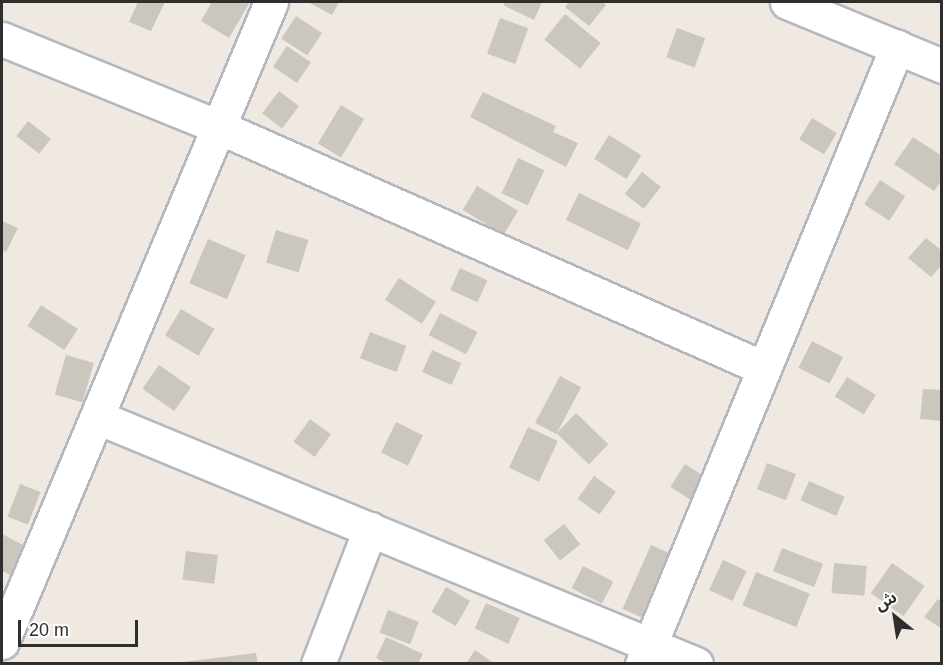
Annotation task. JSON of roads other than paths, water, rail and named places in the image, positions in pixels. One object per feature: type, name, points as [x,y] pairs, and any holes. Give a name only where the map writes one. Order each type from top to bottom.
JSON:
[{"type":"street","points":[[2,642],[271,2]]},
{"type":"street","points":[[787,2],[942,66]]},
{"type":"street","points":[[2,39],[219,127],[763,368]]},
{"type":"street","points":[[646,654],[897,47]]},
{"type":"street","points":[[98,417],[370,529],[646,654],[696,663]]},
{"type":"street","points":[[318,663],[370,529]]}]
